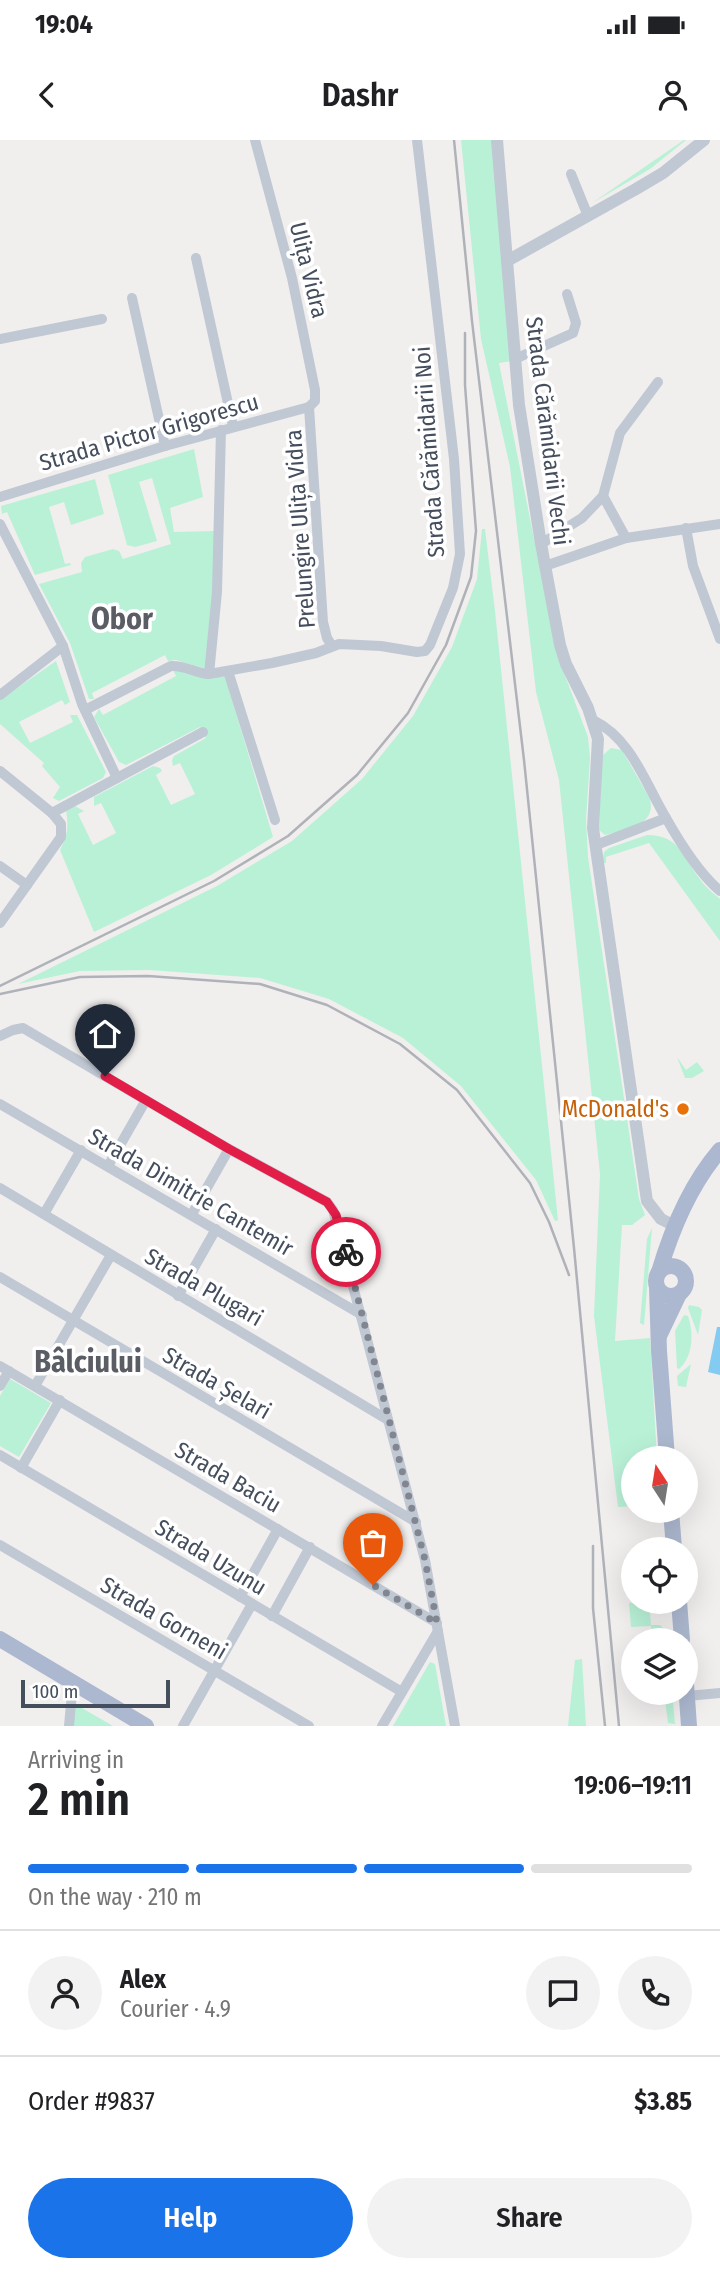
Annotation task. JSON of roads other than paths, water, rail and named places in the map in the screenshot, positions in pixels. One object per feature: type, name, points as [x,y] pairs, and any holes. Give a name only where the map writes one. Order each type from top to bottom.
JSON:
[{"type":"main road","points":[[666,1446],[658,1339],[658,1280],[675,1226],[687,1200],[703,1171],[720,1150]]},
{"type":"main road","points":[[658,1339],[685,1286],[675,1226]]},
{"type":"main road","points":[[658,1280],[671,1266],[682,1272]]},
{"type":"main road","points":[[658,1280],[666,1296],[679,1294]]},
{"type":"main road","points":[[0,1639],[146,1726]]},
{"type":"main road","points":[[688,1705],[689,1726]]},
{"type":"street","name":"Ulița Vidra","points":[[255,140],[300,311],[316,390],[315,401],[309,407]]},
{"type":"street","name":"Strada Cărămidarii Noi","points":[[85,710],[171,666],[179,665],[209,674],[305,655],[332,646],[360,645],[425,651],[439,627],[460,554],[454,459],[417,140]]},
{"type":"street","name":"Strada Cărămidarii Vechi","points":[[497,140],[519,405],[541,544],[563,655],[593,720],[598,739],[593,814],[596,845],[647,1201],[661,1219],[675,1226]]},
{"type":"street","points":[[508,261],[663,173],[704,140]]},
{"type":"street","points":[[571,174],[588,216]]},
{"type":"street","points":[[196,258],[233,426]]},
{"type":"street","points":[[515,359],[573,333],[576,323],[567,294]]},
{"type":"street","points":[[132,298],[165,446]]},
{"type":"street","points":[[0,339],[102,319]]},
{"type":"street","points":[[541,544],[582,518],[603,496],[621,433],[658,382]]},
{"type":"street","name":"Strada Pictor Grigorescu","points":[[0,497],[222,429],[309,407]]},
{"type":"street","name":"Prelungire Ulița Vidra","points":[[309,407],[323,622],[332,646]]},
{"type":"street","points":[[209,674],[216,592],[222,429]]},
{"type":"street","points":[[603,496],[626,538]]},
{"type":"street","points":[[0,524],[63,646],[85,710],[117,778]]},
{"type":"street","points":[[545,566],[626,538],[720,524]]},
{"type":"street","points":[[686,528],[695,571],[720,639]]},
{"type":"street","points":[[0,695],[63,646]]},
{"type":"street","points":[[228,671],[275,820]]},
{"type":"street","name":"Strada Cărămidarii Vechi","points":[[593,720],[609,729],[626,748],[666,818],[708,879],[720,891]]},
{"type":"street","points":[[52,813],[203,732]]},
{"type":"street","points":[[0,771],[52,813],[61,824],[61,837],[0,923]]},
{"type":"street","points":[[596,845],[666,818]]},
{"type":"street","points":[[0,866],[27,885]]},
{"type":"street","points":[[0,1036],[23,1028],[331,1206],[336,1215],[416,1522],[455,1726]]},
{"type":"street","points":[[108,1166],[146,1100]]},
{"type":"street","name":"Strada Dimitrie Cantemir","points":[[0,1104],[362,1315]]},
{"type":"street","points":[[192,1214],[229,1149]]},
{"type":"street","points":[[44,1214],[81,1150]]},
{"type":"street","name":"Strada Plugari","points":[[0,1188],[388,1420]]},
{"type":"street","points":[[178,1296],[216,1229]]},
{"type":"street","points":[[35,1386],[111,1255]]},
{"type":"street","name":"Strada Șelari","points":[[0,1277],[416,1522]]},
{"type":"street","points":[[0,1386],[4,1368]]},
{"type":"street","name":"Strada Baciu","points":[[4,1368],[310,1547],[438,1627]]},
{"type":"street","points":[[21,1468],[60,1400]]},
{"type":"street","name":"Strada Uzunu","points":[[0,1455],[402,1692]]},
{"type":"street","points":[[240,1597],[278,1529]]},
{"type":"street","name":"Strada Gorneni","points":[[0,1545],[309,1726]]},
{"type":"street","points":[[272,1616],[310,1547]]},
{"type":"street","points":[[183,1726],[252,1604]]},
{"type":"street","points":[[382,1726],[438,1627]]},
{"type":"street","points":[[69,1726],[73,1682]]},
{"type":"street","points":[[698,1691],[720,1693]]},
{"type":"water","points":[[717,1327],[720,1327],[720,1375],[708,1372]]},
{"type":"railway","points":[[454,140],[472,321],[524,760],[619,1726]]},
{"type":"railway","points":[[0,986],[214,881],[288,836],[357,775],[408,713],[446,645],[471,577],[476,531],[465,385],[465,333]]},
{"type":"railway","points":[[0,994],[80,977],[148,976],[260,984],[327,1005],[400,1044],[457,1090],[530,1183],[549,1222],[569,1275]]},
{"type":"railway","points":[[593,1546],[593,1608],[605,1726]]},
{"type":"place","name":"McDonald's","points":[[683,1109]]},
{"type":"district","name":"Obor","points":[[122,619]]},
{"type":"district","name":"Bâlciului","points":[[88,1362]]}]
